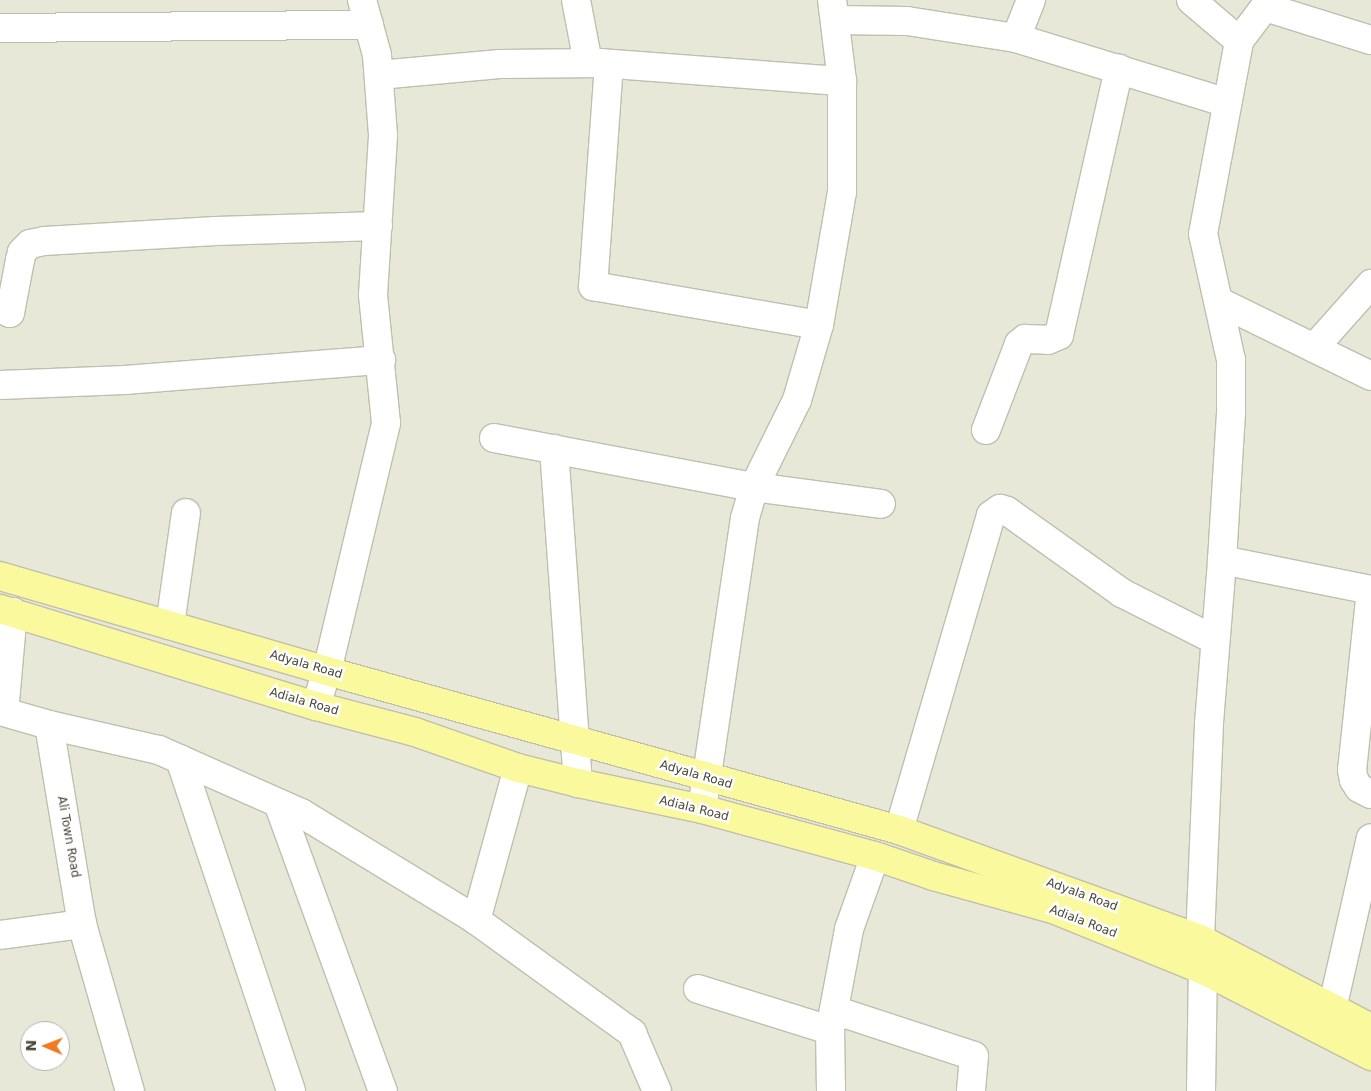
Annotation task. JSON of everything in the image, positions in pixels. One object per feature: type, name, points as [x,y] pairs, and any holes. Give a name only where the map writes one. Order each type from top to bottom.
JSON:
[{"type":"main road","name":"Adyala Road","points":[[0,576],[327,671],[706,778],[899,830],[1063,888],[1200,940],[1371,1028]]},
{"type":"main road","name":"Adiala Road","points":[[7,610],[316,706],[415,732],[518,768],[578,783],[702,808],[874,856],[932,876],[1053,909],[1203,970],[1371,1056]]},
{"type":"street","points":[[576,0],[598,64],[593,286],[819,325]]},
{"type":"street","points":[[1016,38],[1031,0]]},
{"type":"street","points":[[1191,0],[1239,42]]},
{"type":"street","points":[[1201,1091],[1203,970],[1200,940],[1209,723],[1222,560],[1231,411],[1231,360],[1204,234],[1239,42],[1267,3],[1371,40]]},
{"type":"street","points":[[702,808],[743,527],[754,487],[797,400],[819,325],[842,192],[842,81],[834,10],[1016,38],[1227,103]]},
{"type":"street","points":[[0,28],[366,13],[377,55],[383,135],[373,295],[386,422],[327,671],[316,706]]},
{"type":"street","points":[[379,75],[500,64],[598,64],[842,81]]},
{"type":"street","points":[[986,430],[1019,344],[1025,339],[1048,340],[1059,335],[1119,69]]},
{"type":"street","points":[[0,308],[10,313],[22,252],[30,244],[44,241],[216,231],[378,226]]},
{"type":"street","points":[[1314,348],[1371,284]]},
{"type":"street","points":[[1220,302],[1371,376]]},
{"type":"street","points":[[0,385],[125,380],[381,360]]},
{"type":"street","points":[[494,438],[754,487],[881,504]]},
{"type":"street","points":[[554,449],[578,783]]},
{"type":"street","points":[[899,830],[991,515],[1000,509],[1122,593],[1215,640]]},
{"type":"street","points":[[170,626],[186,513]]},
{"type":"street","points":[[1222,560],[1371,590],[1352,770],[1354,780],[1359,788],[1371,794]]},
{"type":"street","points":[[7,610],[2,711],[49,725],[159,750],[301,813],[476,920],[632,1033],[657,1091]]},
{"type":"street","name":"Ali Town Road","points":[[49,725],[82,924],[130,1091]]},
{"type":"street","points":[[180,759],[291,1091]]},
{"type":"street","points":[[476,920],[518,768]]},
{"type":"street","points":[[278,803],[383,1091]]},
{"type":"street","points":[[1332,1009],[1371,838]]},
{"type":"street","points":[[831,1091],[832,1020],[849,929],[874,856]]},
{"type":"street","points":[[0,935],[82,924]]},
{"type":"street","points":[[698,989],[974,1056],[971,1091]]},
{"type":"shaded area","points":[[0,0],[1371,0],[1371,1091],[0,1091]]}]
